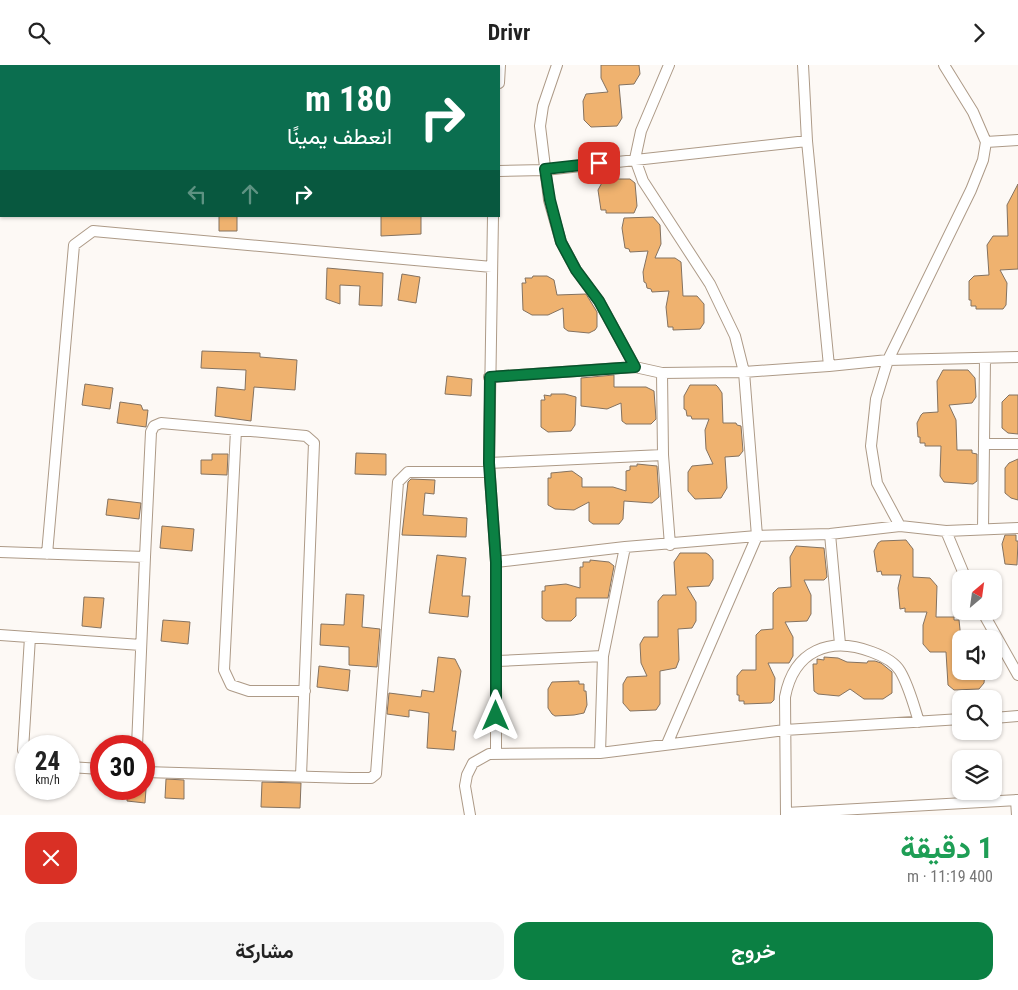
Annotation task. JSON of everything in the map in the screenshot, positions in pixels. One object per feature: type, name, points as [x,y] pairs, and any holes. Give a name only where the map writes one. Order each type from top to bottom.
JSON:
[{"type":"street","points":[[557,65],[543,106],[540,126],[550,200],[561,242],[576,270],[599,301],[635,367]]},
{"type":"street","points":[[668,744],[757,535],[744,372],[736,337],[728,317],[710,284],[643,181],[635,159],[641,131],[670,65]]},
{"type":"street","points":[[803,65],[807,141],[829,366]]},
{"type":"street","points":[[900,526],[876,483],[871,446],[876,399],[888,360],[984,160],[986,142],[973,112],[944,65]]},
{"type":"street","points":[[500,171],[545,169],[807,141]]},
{"type":"street","points":[[986,142],[1018,141]]},
{"type":"street","points":[[494,217],[489,468],[496,562],[496,752]]},
{"type":"street","points":[[48,554],[74,245],[93,231],[492,267]]},
{"type":"street","points":[[490,377],[635,367],[662,373],[744,372],[888,360],[986,359],[1017,355]]},
{"type":"street","points":[[983,529],[986,359]]},
{"type":"street","points":[[662,373],[664,455],[670,545]]},
{"type":"street","points":[[138,735],[151,433],[154,426],[162,423],[306,436],[314,443],[301,776]]},
{"type":"street","points":[[236,430],[224,669],[231,685],[249,691],[305,691]]},
{"type":"street","points":[[984,444],[1018,444]]},
{"type":"street","points":[[155,772],[371,778],[378,770],[398,483],[402,476],[408,472],[664,455]]},
{"type":"street","points":[[496,562],[625,547],[670,545],[757,535],[830,534],[900,526],[946,531],[1018,528]]},
{"type":"street","points":[[946,531],[962,570]]},
{"type":"street","points":[[830,534],[840,644]]},
{"type":"street","points":[[600,753],[603,657],[625,547]]},
{"type":"street","points":[[0,553],[145,557]]},
{"type":"street","points":[[987,620],[1018,675]]},
{"type":"street","points":[[0,635],[142,645]]},
{"type":"street","points":[[24,735],[30,637]]},
{"type":"street","points":[[920,722],[900,670],[886,657],[862,648],[840,644],[824,648],[803,659],[788,681],[786,697],[786,814],[948,810],[1017,800],[1017,815]]},
{"type":"street","points":[[497,661],[603,657]]},
{"type":"street","points":[[1002,717],[1018,716]]},
{"type":"street","points":[[470,815],[465,786],[467,775],[473,763],[481,757],[496,752],[600,753],[785,730],[952,720]]},
{"type":"building","points":[[601,65],[639,65],[640,74],[634,84],[619,85],[622,118],[617,126],[591,127],[584,120],[583,101],[586,94],[608,92],[601,78]]},
{"type":"building","points":[[604,179],[630,179],[635,183],[637,206],[634,213],[606,213],[606,210],[601,210],[598,190]]},
{"type":"building","points":[[1018,184],[1018,269],[1000,270],[1007,283],[1006,305],[1003,309],[976,309],[976,306],[971,306],[971,300],[969,300],[969,281],[974,276],[989,275],[987,245],[993,236],[1008,236],[1007,205]]},
{"type":"building","points":[[219,217],[237,217],[237,231],[219,231]]},
{"type":"building","points":[[381,217],[421,217],[421,234],[381,236]]},
{"type":"building","points":[[653,217],[660,225],[661,244],[655,258],[675,258],[681,262],[683,296],[697,296],[704,304],[704,323],[700,329],[673,330],[673,327],[668,327],[666,307],[669,291],[652,292],[644,282],[643,272],[648,251],[630,252],[629,249],[625,248],[622,228],[624,218]]},
{"type":"building","points":[[327,268],[383,273],[382,306],[359,305],[360,286],[340,285],[340,304],[326,299]]},
{"type":"building","points":[[402,274],[420,277],[416,303],[398,300]]},
{"type":"building","points":[[533,276],[547,276],[554,280],[557,295],[586,294],[597,312],[597,327],[595,330],[589,333],[568,331],[564,328],[563,308],[548,315],[532,315],[523,310],[522,283],[526,283],[525,278],[532,278]]},
{"type":"building","points":[[202,351],[260,353],[260,357],[297,360],[295,390],[254,387],[251,421],[215,416],[217,387],[245,390],[246,370],[201,368]]},
{"type":"building","points":[[943,370],[968,370],[975,378],[976,397],[972,403],[949,405],[956,420],[957,450],[972,450],[972,453],[977,454],[977,481],[973,484],[944,482],[940,476],[941,446],[925,446],[925,443],[920,443],[920,437],[918,437],[917,423],[921,415],[923,413],[938,412],[937,381]]},
{"type":"building","points":[[614,375],[614,387],[646,387],[654,391],[656,419],[651,424],[626,424],[622,421],[621,403],[607,409],[581,406],[581,378]]},
{"type":"building","points":[[447,376],[472,379],[471,396],[445,394]]},
{"type":"building","points":[[85,384],[113,388],[110,409],[82,405]]},
{"type":"building","points":[[690,385],[716,385],[722,393],[723,423],[736,423],[741,426],[743,451],[739,456],[725,457],[727,488],[721,498],[695,499],[688,491],[688,472],[692,466],[713,464],[706,449],[705,430],[709,419],[692,419],[691,416],[687,416],[684,409],[684,396]]},
{"type":"building","points":[[551,394],[565,394],[576,397],[575,425],[571,431],[548,432],[541,427],[541,400],[545,400],[544,395],[551,396]]},
{"type":"building","points":[[1009,395],[1018,395],[1018,434],[1008,433],[1002,428],[1002,402]]},
{"type":"building","points":[[120,402],[141,405],[143,410],[148,410],[146,427],[117,423]]},
{"type":"building","points":[[356,453],[386,454],[386,475],[355,474]]},
{"type":"building","points":[[212,454],[228,454],[227,475],[201,474],[201,460],[212,460]]},
{"type":"building","points":[[1018,459],[1018,500],[1011,498],[1005,493],[1005,468],[1009,463]]},
{"type":"building","points":[[637,464],[657,466],[659,497],[652,503],[624,501],[623,519],[619,524],[593,524],[589,521],[589,502],[574,510],[555,509],[548,505],[548,478],[551,478],[551,473],[572,471],[582,478],[582,487],[613,487],[626,491],[626,471],[630,470],[630,466],[637,466]]},
{"type":"building","points":[[411,479],[435,480],[434,494],[425,493],[423,515],[467,518],[466,537],[402,535],[408,482]]},
{"type":"building","points":[[108,499],[141,503],[139,519],[106,515]]},
{"type":"building","points":[[162,526],[194,529],[192,551],[160,548]]},
{"type":"building","points":[[1005,535],[1016,535],[1016,541],[1018,541],[1017,565],[1005,564],[1002,544]]},
{"type":"building","points":[[906,540],[913,549],[913,577],[930,578],[937,586],[936,617],[952,617],[952,620],[959,620],[960,630],[952,630],[952,680],[984,680],[979,689],[954,690],[948,685],[946,652],[930,652],[923,644],[923,625],[927,612],[905,612],[905,608],[900,609],[898,588],[901,575],[882,575],[881,571],[877,572],[874,551],[881,541]]},
{"type":"building","points":[[796,546],[824,548],[827,577],[824,580],[804,580],[811,595],[811,614],[807,621],[785,622],[793,637],[793,656],[789,663],[768,663],[775,678],[774,700],[771,703],[744,704],[744,701],[739,701],[739,695],[737,695],[737,676],[742,670],[756,670],[756,635],[761,630],[773,629],[773,593],[778,588],[791,587],[790,557]]},
{"type":"building","points":[[680,553],[706,553],[709,555],[713,560],[713,579],[709,586],[687,587],[696,602],[696,621],[692,628],[678,629],[679,660],[676,668],[660,671],[660,704],[656,710],[630,711],[623,703],[623,684],[627,677],[647,676],[641,663],[640,644],[644,637],[658,637],[658,601],[663,595],[676,595],[674,562]]},
{"type":"building","points":[[437,555],[466,558],[462,596],[470,596],[468,617],[429,613]]},
{"type":"building","points":[[590,560],[609,562],[614,566],[608,598],[576,598],[576,616],[571,621],[546,621],[542,618],[542,591],[545,591],[545,586],[566,584],[580,588],[580,567],[583,567],[583,562],[590,562]]},
{"type":"building","points":[[346,594],[364,595],[362,627],[380,629],[377,667],[349,665],[349,647],[320,645],[321,624],[344,625]]},
{"type":"building","points":[[84,597],[104,598],[101,628],[82,626]]},
{"type":"building","points":[[163,620],[190,622],[188,644],[161,641]]},
{"type":"building","points":[[438,657],[455,659],[461,671],[452,731],[456,731],[454,750],[427,748],[429,713],[409,710],[409,717],[387,714],[389,693],[421,697],[422,690],[434,692]]},
{"type":"building","points":[[824,657],[838,658],[847,662],[867,663],[868,661],[875,661],[881,663],[892,672],[892,693],[883,699],[864,699],[850,689],[839,696],[818,694],[814,691],[813,664],[817,664],[817,659],[824,660]]},
{"type":"building","points":[[319,666],[350,670],[348,691],[317,687]]},
{"type":"building","points":[[579,681],[579,684],[584,684],[584,691],[586,691],[587,705],[584,713],[555,716],[552,714],[548,708],[548,689],[552,682]]},
{"type":"building","points":[[166,779],[184,780],[184,799],[165,798]]},
{"type":"building","points":[[262,782],[301,783],[300,808],[261,807]]},
{"type":"building","points":[[127,800],[145,800],[145,803]]},
{"type":"route","points":[[496,716],[496,562],[489,463],[490,377],[635,367],[599,301],[576,270],[561,242],[550,200],[545,169],[599,163]]}]
